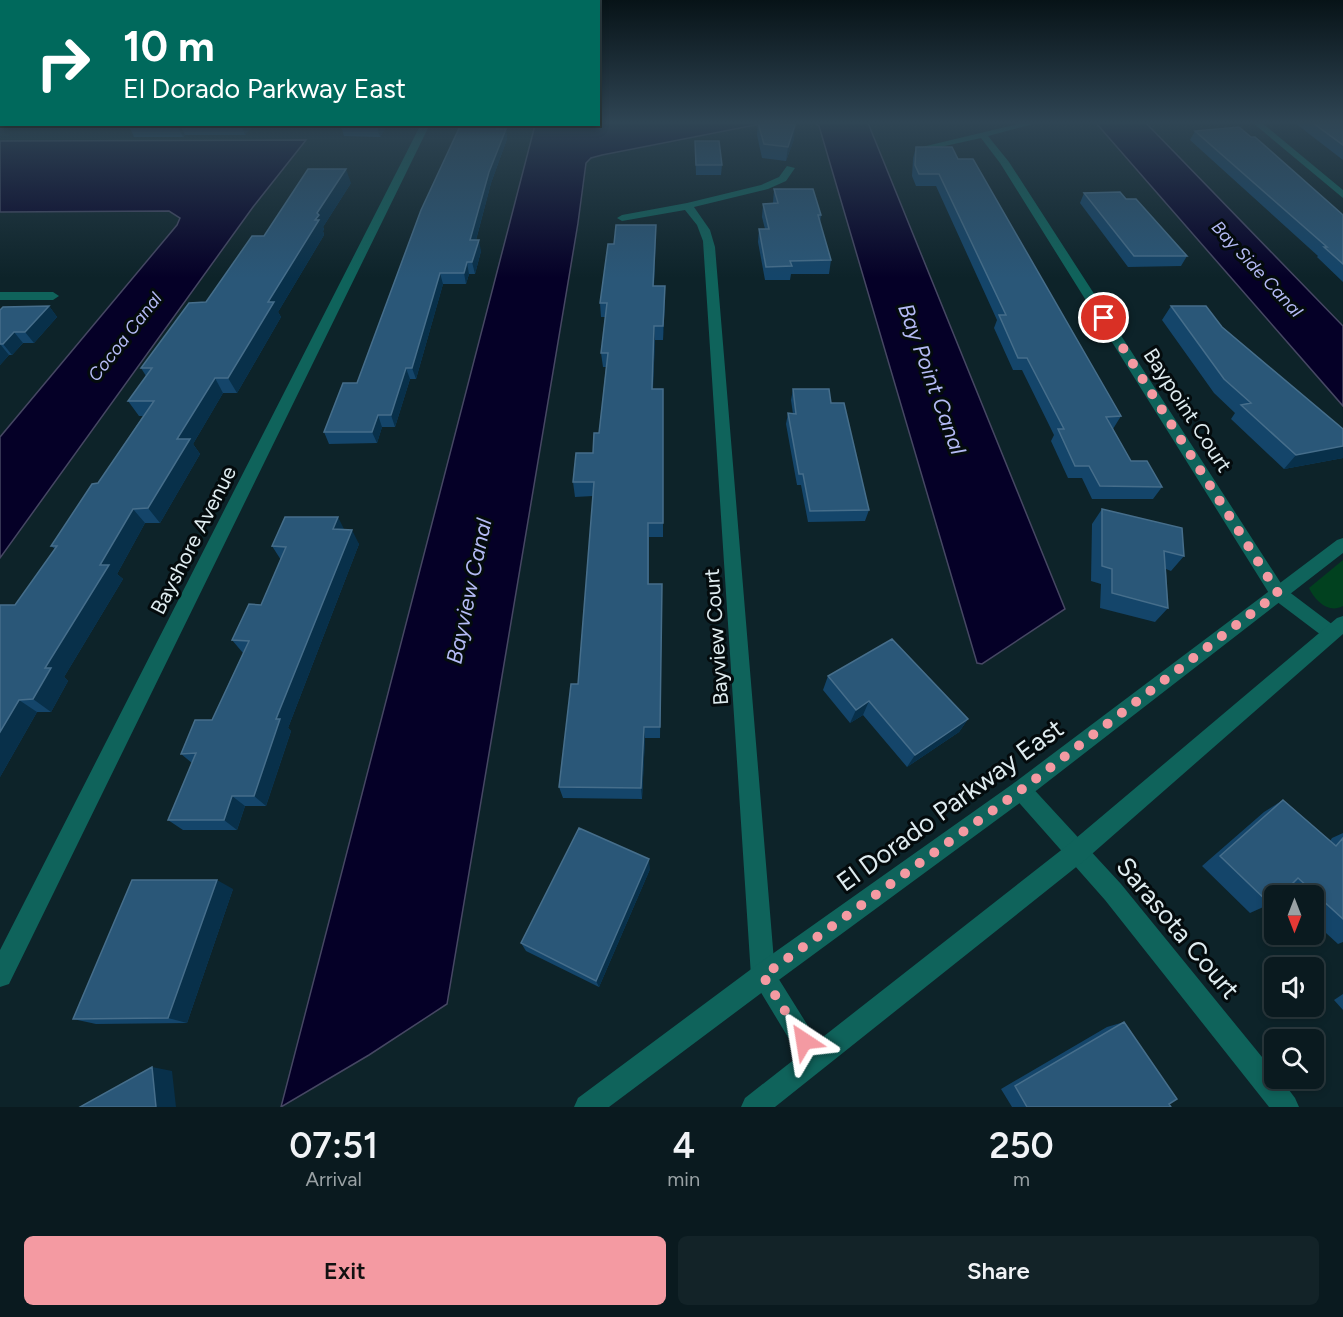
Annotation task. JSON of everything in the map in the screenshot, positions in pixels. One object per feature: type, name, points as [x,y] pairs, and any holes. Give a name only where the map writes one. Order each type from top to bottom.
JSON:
[{"type":"street","name":"Bayshore Avenue","points":[[0,975],[401,175]]},
{"type":"street","points":[[622,218],[687,206],[771,185],[787,175]]},
{"type":"street","name":"Baypoint Court","points":[[1012,175],[1278,593],[1337,628]]},
{"type":"street","points":[[1319,175],[1343,195]]},
{"type":"street","name":"Bayview Court","points":[[687,206],[704,226],[710,247],[763,976],[815,1058]]},
{"type":"street","points":[[0,296],[53,296]]},
{"type":"street","name":"El Dorado Parkway East","points":[[587,1107],[763,976],[1021,790],[1343,544]]},
{"type":"street","points":[[754,1107],[1077,852],[1337,628]]},
{"type":"street","name":"Sarasota Court","points":[[1021,790],[1120,901],[1286,1107]]},
{"type":"green space","points":[[1343,560],[1343,606],[1328,607],[1319,602],[1309,588]]},
{"type":"water","name":"Cocoa Canal","points":[[0,175],[279,175],[0,558],[0,437],[177,225],[180,218],[169,211],[0,212]]},
{"type":"water","name":"Bayview Canal","points":[[522,175],[584,175],[447,1004],[369,1055],[281,1107]]},
{"type":"water","name":"Bay Point Canal","points":[[833,175],[889,175],[1065,609],[982,664],[977,663]]},
{"type":"water","name":"Bay Side Canal","points":[[1141,175],[1196,175],[1343,326],[1343,406]]},
{"type":"building","points":[[304,175],[342,175],[317,213],[319,215],[315,220],[319,220],[268,302],[274,302],[228,378],[215,378],[177,439],[190,439],[148,508],[133,509],[100,565],[109,565],[45,668],[51,668],[33,699],[19,700],[0,732],[0,605],[15,605],[57,546],[51,546],[92,484],[98,483],[154,401],[128,401],[152,368],[141,368],[189,303],[206,302],[252,236],[264,236]]},
{"type":"building","points":[[437,175],[488,175],[470,240],[479,240],[472,262],[467,262],[464,273],[440,273],[412,368],[406,368],[391,415],[378,415],[372,432],[324,432],[343,383],[357,383],[421,210]]},
{"type":"building","points":[[939,175],[982,175],[1121,416],[1106,417],[1131,461],[1147,461],[1162,487],[1100,486],[1089,466],[1075,466],[1058,429],[1064,429],[1027,358],[1018,358],[999,315],[1006,315]]},
{"type":"building","points":[[1245,175],[1297,175],[1343,215],[1343,264],[1324,247],[1327,247]]},
{"type":"building","points":[[774,189],[813,189],[831,260],[790,261],[792,266],[766,267],[759,229],[769,229],[763,204],[778,203]]},
{"type":"building","points":[[1120,192],[1126,199],[1136,199],[1187,256],[1134,256],[1084,193]]},
{"type":"building","points":[[616,225],[656,225],[653,286],[665,286],[663,326],[654,326],[652,389],[663,389],[663,523],[648,523],[648,584],[662,584],[660,727],[644,727],[641,788],[559,787],[571,684],[578,684],[594,482],[573,482],[576,453],[593,453],[594,433],[599,433],[608,353],[601,353],[607,303],[600,303],[608,244],[614,244]]},
{"type":"building","points":[[49,306],[25,332],[14,332],[3,344],[0,344],[0,310],[3,307]]},
{"type":"building","points":[[1171,306],[1206,306],[1222,327],[1343,429],[1343,446],[1296,455],[1241,405],[1251,403],[1224,379]]},
{"type":"building","points":[[793,389],[829,389],[831,403],[844,403],[869,510],[810,511],[803,474],[799,474],[788,413],[796,414]]},
{"type":"building","points":[[1102,509],[1182,528],[1184,556],[1164,551],[1168,608],[1112,593],[1112,569],[1102,566]]},
{"type":"building","points":[[285,517],[338,517],[333,529],[352,530],[276,719],[280,719],[254,796],[232,796],[224,820],[168,820],[196,753],[181,754],[195,720],[212,720],[249,641],[232,640],[249,604],[261,605],[286,547],[272,546]]},
{"type":"building","points":[[892,639],[968,719],[915,755],[869,701],[856,710],[828,676]]},
{"type":"building","points":[[1283,800],[1336,846],[1343,838],[1343,919],[1324,902],[1324,885],[1306,885],[1298,878],[1291,885],[1264,885],[1264,898],[1220,856]]},
{"type":"building","points":[[579,828],[649,859],[596,981],[521,943]]},
{"type":"building","points":[[132,880],[217,880],[168,1018],[73,1019]]},
{"type":"building","points":[[1124,1022],[1177,1099],[1169,1104],[1171,1107],[1027,1107],[1015,1086]]},
{"type":"building","points":[[152,1067],[156,1107],[80,1107]]},
{"type":"route","points":[[804,1041],[763,976],[1021,790],[1278,593],[1104,318]]}]
